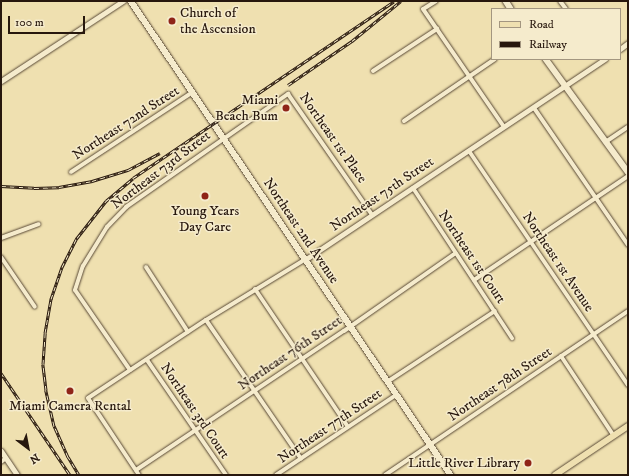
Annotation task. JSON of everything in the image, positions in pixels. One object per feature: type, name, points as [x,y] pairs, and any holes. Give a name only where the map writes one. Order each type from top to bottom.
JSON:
[{"type":"main road","name":"Northeast 2nd Avenue","points":[[131,1],[451,475]]},
{"type":"main road","points":[[547,60],[607,141],[628,172]]},
{"type":"main road","points":[[555,475],[628,426]]},
{"type":"street","points":[[1,81],[123,1]]},
{"type":"street","points":[[436,1],[423,9],[504,127]]},
{"type":"street","points":[[373,71],[437,29]]},
{"type":"street","points":[[404,121],[494,60]]},
{"type":"street","name":"Northeast 75th Street","points":[[136,470],[88,398],[206,320],[306,259],[534,108],[602,60]]},
{"type":"street","name":"Northeast 72nd Street","points":[[71,172],[193,92]]},
{"type":"street","name":"Northeast 73rd Street","points":[[130,370],[75,290],[83,266],[107,226],[126,207],[288,94]]},
{"type":"street","name":"Northeast 1st Place","points":[[288,94],[372,215]]},
{"type":"street","points":[[534,108],[628,245]]},
{"type":"street","points":[[607,141],[628,127]]},
{"type":"street","name":"Northeast 1st Avenue","points":[[469,151],[628,385]]},
{"type":"street","points":[[474,280],[628,176]]},
{"type":"street","name":"Northeast 1st Court","points":[[413,188],[495,310],[512,338]]},
{"type":"street","points":[[1,238],[39,224]]},
{"type":"street","name":"Northeast 76th Street","points":[[136,470],[456,253]]},
{"type":"street","points":[[1,256],[34,307]]},
{"type":"street","points":[[146,267],[188,332]]},
{"type":"street","points":[[255,289],[348,427]]},
{"type":"street","name":"Northeast 77th Street","points":[[387,382],[495,310]]},
{"type":"street","name":"Northeast 78th Street","points":[[385,475],[628,311]]},
{"type":"street","points":[[206,320],[301,459]]},
{"type":"street","points":[[561,356],[614,436]]},
{"type":"street","name":"Northeast 3rd Court","points":[[147,360],[226,475]]},
{"type":"street","name":"Northeast 77th Street","points":[[276,475],[396,395]]},
{"type":"street","points":[[1,451],[17,475]]},
{"type":"street","points":[[1,462],[6,458]]},
{"type":"street","points":[[136,470],[139,475]]},
{"type":"railway","points":[[79,475],[68,457],[54,426],[46,390],[43,364],[45,333],[51,299],[62,267],[77,238],[106,201],[133,178],[394,1]]},
{"type":"railway","points":[[288,85],[352,41],[401,1]]},
{"type":"railway","points":[[1,186],[34,188],[59,187],[92,181],[128,170],[160,153]]},
{"type":"railway","points":[[1,373],[70,475]]},
{"type":"place","name":"Church of the Ascension","points":[[172,21]]},
{"type":"place","name":"Miami Beach Bum","points":[[286,108]]},
{"type":"place","name":"Young Years Day Care","points":[[205,196]]},
{"type":"place","name":"Miami Camera Rental","points":[[70,391]]},
{"type":"place","name":"Little River Library","points":[[528,463]]}]
